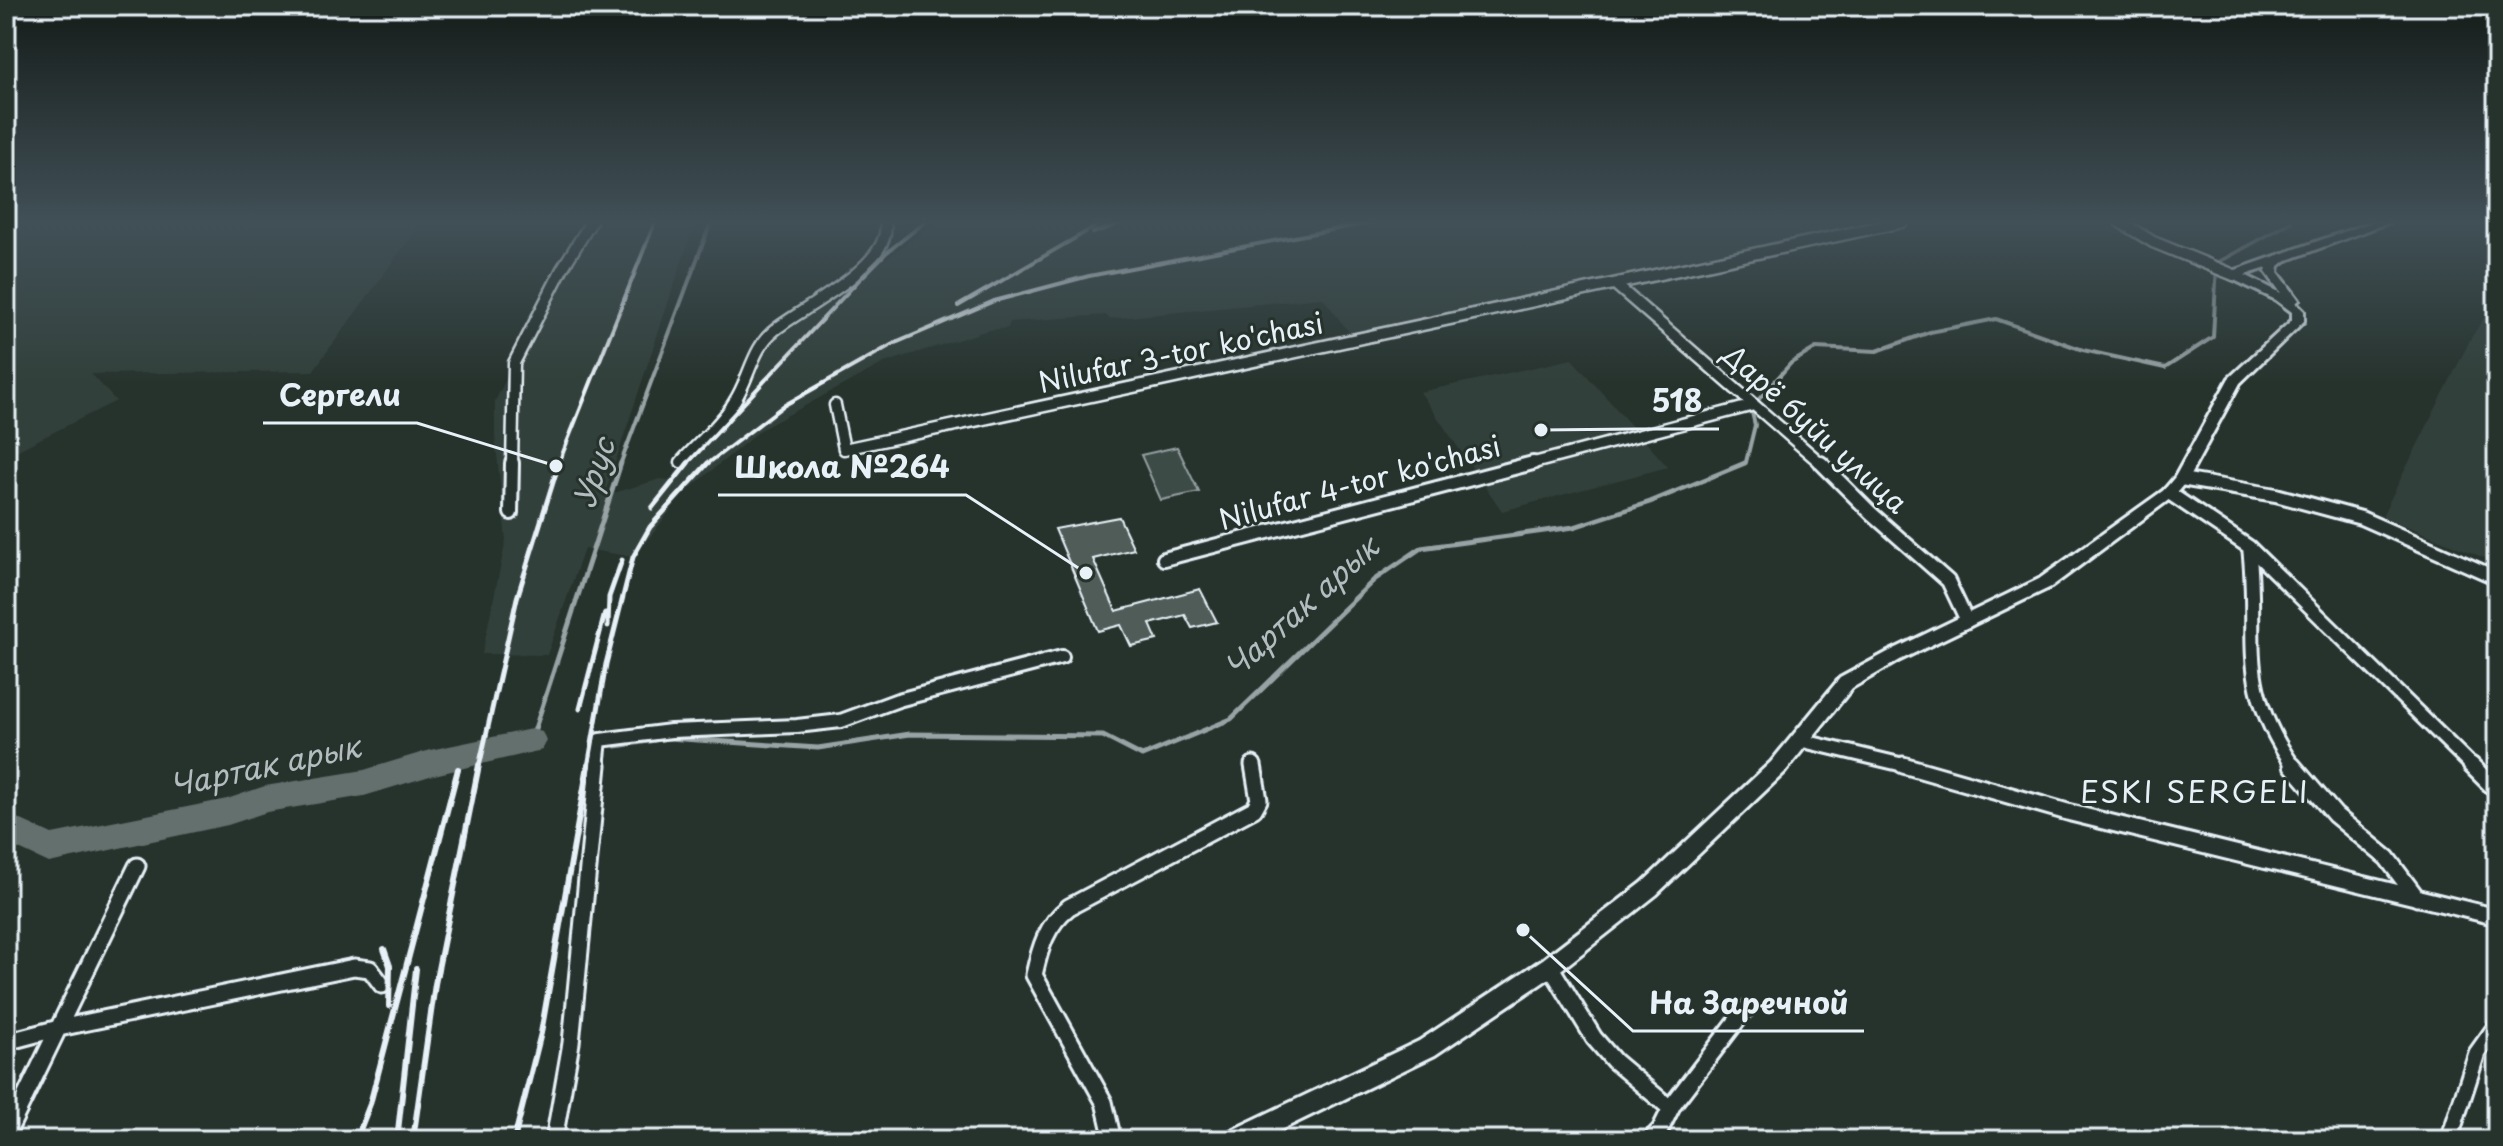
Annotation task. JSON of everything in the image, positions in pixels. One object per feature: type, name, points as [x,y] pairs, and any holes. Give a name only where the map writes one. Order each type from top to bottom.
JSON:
[{"type":"street","points":[[511,513],[514,363],[559,275]]},
{"type":"street","points":[[681,462],[734,403],[762,342],[835,291],[852,275]]},
{"type":"street","name":"Nilufar 3-tor ko'chasi","points":[[835,405],[844,449],[1659,275]]},
{"type":"street","points":[[2235,275],[2280,297],[2298,316]]},
{"type":"street","points":[[2274,275],[2298,316]]},
{"type":"street","name":"Дарё буйи улица","points":[[1616,285],[1948,581],[1967,621]]},
{"type":"street","points":[[1236,1140],[1427,1048],[1550,966],[1649,889],[1778,767],[1846,683],[2045,583],[2169,493],[2181,479],[2234,381],[2298,316]]},
{"type":"street","name":"Nilufar 4-tor ko'chasi","points":[[1164,559],[1754,405]]},
{"type":"street","points":[[2181,479],[2276,495],[2361,518],[2497,578]]},
{"type":"street","points":[[2169,493],[2249,547],[2497,791]]},
{"type":"street","points":[[2249,547],[2254,575],[2248,626],[2251,666],[2256,694],[2265,717],[2309,786],[2330,810],[2393,863],[2417,898]]},
{"type":"street","points":[[554,1140],[571,1043],[600,740],[671,731],[820,725],[860,716],[898,700],[1062,657]]},
{"type":"street","points":[[1799,740],[1923,770],[2071,813],[2497,917]]},
{"type":"street","points":[[1113,1140],[1104,1102],[1034,975],[1045,930],[1056,916],[1069,907],[1254,809],[1259,800],[1253,765]]},
{"type":"street","points":[[6,1136],[137,866]]},
{"type":"street","points":[[1550,966],[1594,1038],[1614,1061],[1670,1108]]},
{"type":"street","points":[[6,1042],[59,1028],[354,967],[370,969],[382,985]]},
{"type":"street","points":[[1650,1140],[1664,1128],[1670,1108],[1734,1030],[1745,1010]]},
{"type":"street","points":[[2449,1140],[2477,1053],[2497,1025]]},
{"type":"shaded area","points":[[6,275],[383,275],[313,371],[91,374],[116,401],[6,456]]},
{"type":"shaded area","points":[[559,275],[677,275],[604,496],[660,479],[669,480],[740,402],[760,354],[770,339],[861,275],[1628,275],[1351,335],[1323,298],[1109,319],[1106,315],[1010,322],[1008,328],[989,330],[884,363],[762,429],[682,495],[635,557],[584,549],[547,655],[482,654],[506,540],[495,436],[495,401]]},
{"type":"shaded area","points":[[2497,297],[2497,563],[2382,516],[2471,338]]},
{"type":"shaded area","points":[[1572,359],[1668,467],[1502,511],[1420,392]]},
{"type":"shaded area","points":[[1177,447],[1199,492],[1161,500],[1141,455]]},
{"type":"building","points":[[1119,517],[1134,549],[1093,559],[1116,611],[1200,589],[1217,622],[1192,628],[1185,615],[1150,624],[1157,640],[1131,646],[1121,625],[1098,631],[1055,529]]},
{"type":"waterway","name":"Урус","points":[[620,465],[691,275]]},
{"type":"waterway","name":"Чартак арык","points":[[1740,465],[1746,462],[1755,425],[1751,408],[1791,363],[1816,348],[1877,351],[1930,332],[1996,319],[2083,350],[2165,368],[2213,337],[2216,275]]},
{"type":"waterway","name":"Урус","points":[[543,740],[531,741],[621,463]]},
{"type":"waterway","name":"Чартак арык","points":[[616,746],[668,738],[818,748],[910,734],[1103,736],[1142,756],[1231,719],[1374,580],[1421,548],[1574,527],[1650,502],[1745,463]]},
{"type":"waterway","name":"Чартак арык","points":[[6,827],[49,849],[228,812],[265,799],[364,783],[430,763],[531,741]]},
{"type":"railway","points":[[558,465],[634,275]]},
{"type":"railway","points":[[686,465],[864,275]]},
{"type":"railway","points":[[958,306],[1011,275]]},
{"type":"railway","points":[[707,465],[783,406],[893,344],[994,301],[1092,275]]},
{"type":"railway","points":[[479,767],[517,598],[559,463]]},
{"type":"railway","points":[[652,508],[688,463]]},
{"type":"railway","points":[[588,767],[606,664],[633,557],[650,527],[707,465]]},
{"type":"railway","points":[[608,626],[609,597],[622,560]]},
{"type":"railway","points":[[580,709],[605,613]]},
{"type":"railway","points":[[413,1140],[435,984],[479,765]]},
{"type":"railway","points":[[514,1140],[541,1033],[588,765]]},
{"type":"railway","points":[[356,1140],[370,1104],[458,769]]},
{"type":"railway","points":[[384,949],[390,966],[389,1006]]},
{"type":"railway","points":[[397,1140],[416,969]]},
{"type":"place","name":"518","points":[[1541,430]]},
{"type":"place","name":"Сергели","points":[[556,466]]},
{"type":"place","name":"Школа №264","points":[[1086,573]]},
{"type":"place","name":"На Заречной","points":[[1523,930]]},
{"type":"district","name":"ESKI SERGELI","points":[[2195,793]]}]
